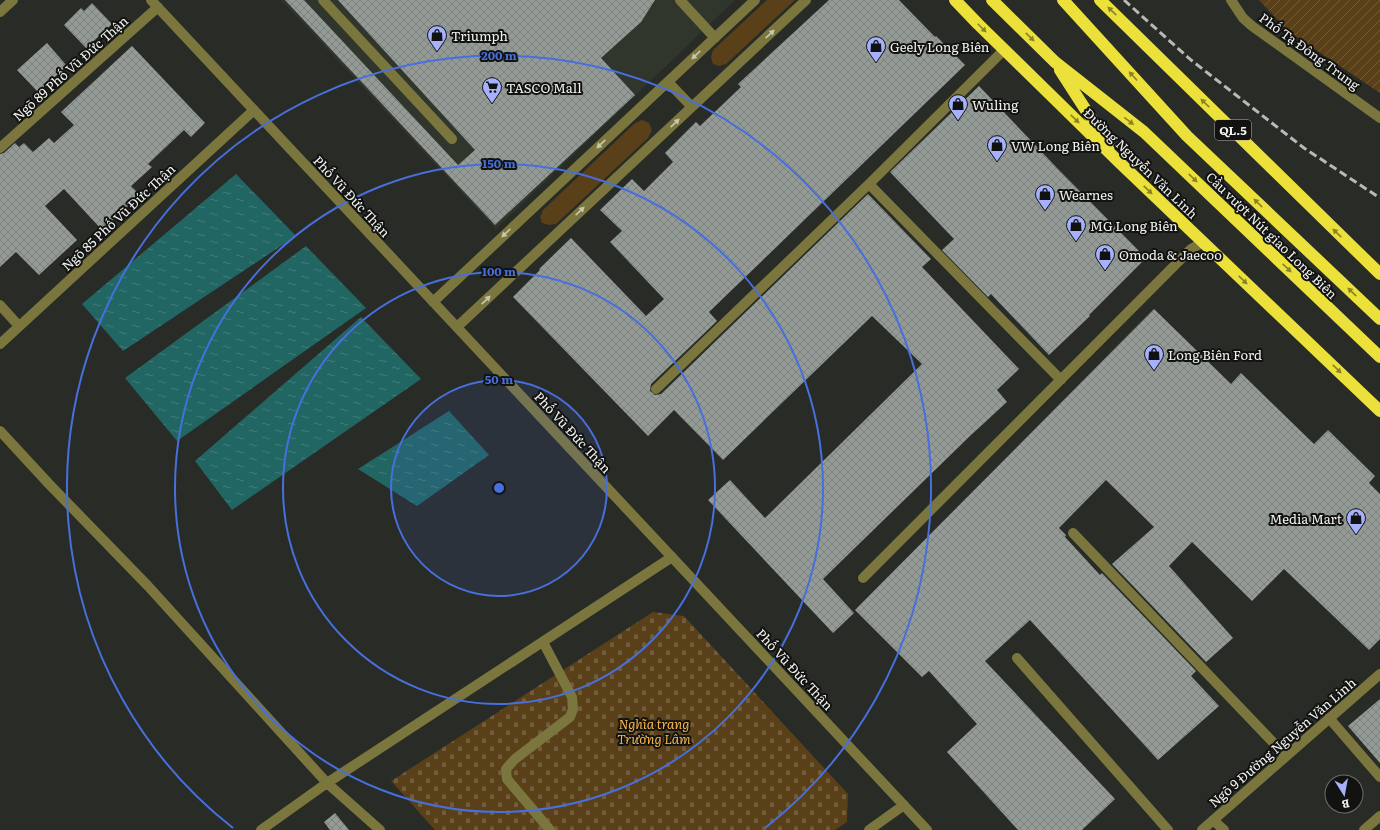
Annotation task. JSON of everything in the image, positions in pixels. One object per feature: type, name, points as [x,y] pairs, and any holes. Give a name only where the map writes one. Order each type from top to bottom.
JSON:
[{"type":"highway","name":"Đường Nguyễn Văn Linh","points":[[955,0],[1120,163],[1380,410]]},
{"type":"highway","name":"Đường Nguyễn Văn Linh","points":[[992,0],[1055,62],[1144,132]]},
{"type":"highway","name":"Cầu vượt Nút giao Long Biên","points":[[1063,0],[1187,136],[1380,319]]},
{"type":"highway","name":"QL.5","points":[[1100,0],[1380,274]]},
{"type":"highway","points":[[1055,62],[1120,163]]},
{"type":"highway","name":"Cầu vượt Nút giao Long Biên","points":[[1144,132],[1380,358]]},
{"type":"street","points":[[0,12],[13,0]]},
{"type":"street","points":[[323,0],[452,139]]},
{"type":"street","points":[[680,0],[715,38]]},
{"type":"street","points":[[433,302],[755,0]]},
{"type":"street","points":[[457,327],[806,0]]},
{"type":"street","name":"Phố Tạ Đông Trung","points":[[1231,0],[1243,18],[1252,26],[1380,118]]},
{"type":"street","name":"Phố Vũ Đức Thận","points":[[155,4],[927,830]]},
{"type":"street","name":"Ngõ 89 Phố Vũ Đức Thận","points":[[0,148],[155,4]]},
{"type":"street","points":[[656,389],[869,184],[1004,50]]},
{"type":"street","points":[[668,82],[692,107]]},
{"type":"street","name":"Ngõ 85 Phố Vũ Đức Thận","points":[[0,344],[254,110]]},
{"type":"street","points":[[869,184],[1061,380]]},
{"type":"street","points":[[863,578],[1191,249],[1203,242]]},
{"type":"street","points":[[2,310],[19,326]]},
{"type":"street","points":[[0,431],[148,586],[327,783],[380,830]]},
{"type":"street","points":[[1073,533],[1286,756]]},
{"type":"street","points":[[261,830],[327,783],[672,557]]},
{"type":"street","points":[[543,642],[572,697],[573,709],[570,717],[515,759],[506,769],[507,779],[550,830]]},
{"type":"street","points":[[1017,658],[1168,830]]},
{"type":"street","name":"Ngõ 9 Đường Nguyễn Văn Linh","points":[[1202,830],[1380,674]]},
{"type":"street","points":[[1329,718],[1380,777]]},
{"type":"street","points":[[869,830],[904,805]]},
{"type":"street","points":[[1364,830],[1380,816]]},
{"type":"street","points":[[1213,820],[1224,830]]},
{"type":"shaded area","points":[[281,0],[735,0],[496,229]]},
{"type":"green space","points":[[767,0],[795,0],[726,64],[719,66],[713,64],[711,57],[713,50]]},
{"type":"green space","points":[[1259,0],[1380,0],[1380,93],[1288,31]]},
{"type":"green space","points":[[642,120],[649,123],[652,130],[648,138],[556,224],[549,225],[542,223],[540,217],[543,210],[635,123]]},
{"type":"green space","name":"Nghĩa trang Trường Lâm","points":[[653,612],[684,616],[848,794],[847,822],[835,830],[435,830],[391,781]]},
{"type":"water","points":[[236,174],[296,236],[123,351],[82,304]]},
{"type":"water","points":[[306,246],[366,308],[177,441],[125,378]]},
{"type":"water","points":[[361,317],[421,379],[232,510],[195,461]]},
{"type":"water","points":[[449,411],[489,455],[417,506],[358,469]]},
{"type":"building","name":"TASCO Mall","points":[[285,0],[304,0],[458,165],[475,150],[338,0],[655,0],[641,22],[601,58],[635,95],[495,225]]},
{"type":"building","points":[[829,0],[899,0],[965,65],[709,312],[717,321],[651,384],[650,391],[655,395],[661,394],[868,194],[931,259],[922,267],[1019,369],[997,390],[1007,402],[823,579],[854,613],[833,633],[708,500],[730,480],[765,518],[922,364],[872,316],[723,460],[674,410],[648,436],[513,297],[571,238],[646,316],[664,299],[610,242],[622,231],[600,210],[632,179],[644,191],[673,162],[665,153],[696,122],[700,126],[741,87],[738,84]]},
{"type":"building","points":[[92,3],[112,24],[86,48],[64,25],[81,8],[84,11]]},
{"type":"building","points":[[47,43],[67,66],[38,92],[17,70]]},
{"type":"building","points":[[132,46],[205,123],[191,137],[184,130],[148,164],[152,167],[131,186],[140,195],[102,230],[64,189],[45,206],[77,240],[39,275],[16,252],[0,267],[0,154],[4,153],[15,143],[19,147],[24,143],[33,152],[49,138],[54,143],[74,125],[61,112]]},
{"type":"building","points":[[979,86],[1146,258],[1089,315],[1090,316],[1049,355],[991,294],[988,297],[942,250],[954,239],[890,172]]},
{"type":"building","points":[[1154,309],[1231,384],[1241,373],[1314,444],[1328,430],[1375,476],[1369,483],[1380,494],[1380,639],[1369,650],[1284,569],[1252,601],[1192,542],[1169,566],[1233,638],[1206,662],[1112,564],[1154,527],[1106,480],[1059,528],[1066,535],[1065,537],[1100,575],[1102,573],[1196,671],[1191,676],[1219,706],[1158,760],[1030,620],[985,661],[1115,799],[1082,830],[1018,830],[947,752],[977,724],[929,671],[922,677],[855,610]]},
{"type":"building","points":[[1380,699],[1380,763],[1348,726]]},
{"type":"building","points":[[335,813],[349,830],[330,830],[324,822]]},
{"type":"railway","points":[[1124,0],[1191,60],[1304,148],[1380,198]]},
{"type":"place","name":"Triumph","points":[[437,52]]},
{"type":"place","name":"Geely Long Biên","points":[[876,63]]},
{"type":"place","name":"TASCO Mall","points":[[492,104]]},
{"type":"place","name":"Wuling","points":[[958,121]]},
{"type":"place","name":"VW Long Biên","points":[[997,162]]},
{"type":"place","name":"Wearnes","points":[[1045,211]]},
{"type":"place","name":"MG Long Biên","points":[[1076,242]]},
{"type":"place","name":"Omoda & Jaecoo","points":[[1105,271]]},
{"type":"place","name":"Long Biên Ford","points":[[1154,371]]},
{"type":"place","name":"Media Mart","points":[[1356,535]]}]
